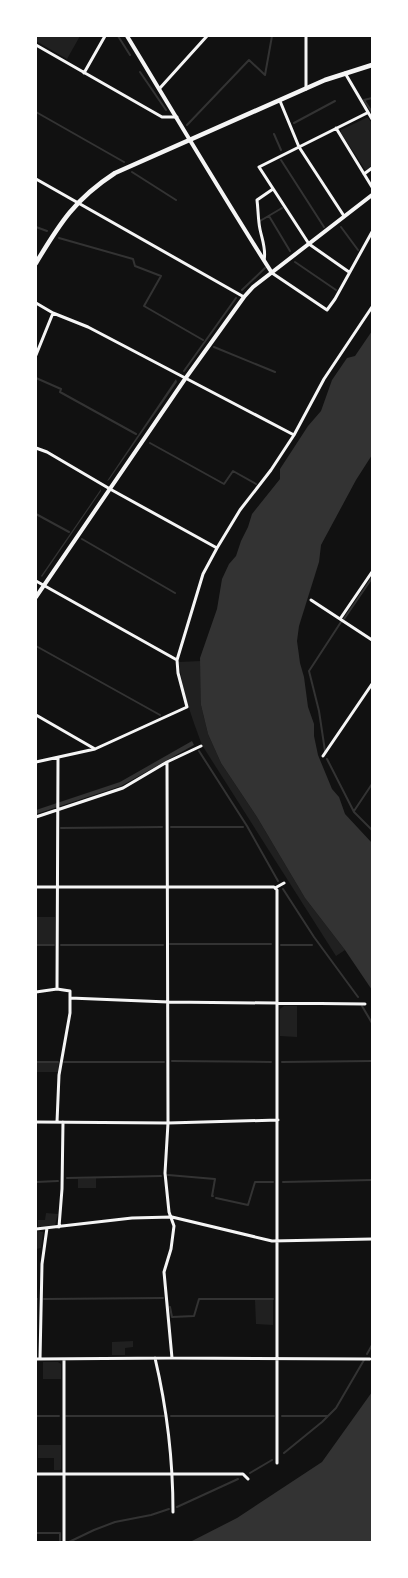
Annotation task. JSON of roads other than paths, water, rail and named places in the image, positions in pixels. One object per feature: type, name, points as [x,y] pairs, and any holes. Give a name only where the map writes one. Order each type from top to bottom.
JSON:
[{"type":"main road","points":[[36,263],[57,228],[78,202],[95,187],[115,173],[306,89],[372,65]]},
{"type":"street","points":[[84,73],[105,36]]},
{"type":"street","points":[[127,36],[160,88],[189,140],[272,273],[327,310],[335,299],[372,232]]},
{"type":"street","points":[[160,88],[207,36]]},
{"type":"street","points":[[306,36],[306,89]]},
{"type":"street","points":[[36,45],[162,117],[177,117]]},
{"type":"street","points":[[345,74],[367,113],[372,119]]},
{"type":"street","points":[[280,101],[299,147],[344,216]]},
{"type":"street","points":[[349,272],[309,244],[258,167],[367,113]]},
{"type":"street","points":[[336,128],[372,187]]},
{"type":"street","points":[[364,174],[372,168]]},
{"type":"street","points":[[36,179],[244,297]]},
{"type":"street","points":[[264,260],[266,253],[258,222],[257,200],[273,189]]},
{"type":"street","points":[[36,597],[184,378],[244,297],[253,287],[372,195]]},
{"type":"street","points":[[36,304],[88,327],[294,435]]},
{"type":"street","points":[[36,762],[95,749],[187,707],[178,673],[177,660],[203,574],[216,548],[240,510],[271,470],[294,435],[324,379],[372,307]]},
{"type":"street","points":[[36,355],[53,312]]},
{"type":"street","points":[[36,448],[47,452],[216,548]]},
{"type":"street","points":[[340,619],[372,572]]},
{"type":"street","points":[[36,581],[177,660]]},
{"type":"street","points":[[311,600],[372,640]]},
{"type":"street","points":[[323,756],[372,684]]},
{"type":"street","points":[[36,715],[95,749]]},
{"type":"street","points":[[36,817],[123,788],[167,762],[201,746]]},
{"type":"street","points":[[57,989],[58,758]]},
{"type":"street","points":[[167,762],[168,1123],[165,1173],[169,1212],[174,1226],[172,1241],[164,1272],[172,1358]]},
{"type":"street","points":[[36,887],[167,886],[275,888],[284,883]]},
{"type":"street","points":[[275,888],[277,890],[278,1120],[277,1463]]},
{"type":"street","points":[[36,992],[57,989],[70,992],[70,1013],[59,1075],[57,1122]]},
{"type":"street","points":[[70,998],[168,1002],[365,1004]]},
{"type":"street","points":[[36,1122],[168,1123],[278,1120]]},
{"type":"street","points":[[59,1227],[62,1190],[63,1122]]},
{"type":"street","points":[[36,1229],[132,1218],[172,1217],[278,1241],[372,1239]]},
{"type":"street","points":[[40,1359],[42,1264],[47,1228]]},
{"type":"street","points":[[155,1358],[167,1416],[173,1474],[173,1512]]},
{"type":"street","points":[[36,1359],[370,1359]]},
{"type":"street","points":[[64,1359],[64,1542]]},
{"type":"street","points":[[36,1474],[243,1474],[248,1479]]},
{"type":"waterway","points":[[118,36],[130,55]]},
{"type":"waterway","points":[[187,125],[249,60],[265,75],[272,36]]},
{"type":"waterway","points":[[140,72],[166,110]]},
{"type":"waterway","points":[[372,98],[364,100],[372,112]]},
{"type":"waterway","points":[[294,123],[335,101]]},
{"type":"waterway","points":[[36,112],[124,162]]},
{"type":"waterway","points":[[274,134],[281,150]]},
{"type":"waterway","points":[[281,160],[324,227]]},
{"type":"waterway","points":[[132,172],[176,200]]},
{"type":"waterway","points":[[260,221],[282,208]]},
{"type":"waterway","points":[[269,216],[290,251]]},
{"type":"waterway","points":[[36,227],[47,231]]},
{"type":"waterway","points":[[341,227],[358,250]]},
{"type":"waterway","points":[[59,238],[133,259],[135,266],[161,276],[144,306],[203,340]]},
{"type":"waterway","points":[[295,262],[336,290]]},
{"type":"waterway","points":[[242,290],[265,268]]},
{"type":"waterway","points":[[184,371],[236,298]]},
{"type":"waterway","points":[[214,347],[275,372]]},
{"type":"waterway","points":[[36,378],[61,389],[60,392],[136,434]]},
{"type":"waterway","points":[[150,443],[224,484],[233,471],[256,484]]},
{"type":"waterway","points":[[36,514],[69,532]]},
{"type":"waterway","points":[[82,539],[175,593]]},
{"type":"waterway","points":[[344,619],[372,578]]},
{"type":"waterway","points":[[325,751],[319,711],[309,671],[341,622]]},
{"type":"waterway","points":[[36,646],[160,715]]},
{"type":"waterway","points":[[199,751],[247,826],[278,881]]},
{"type":"waterway","points":[[327,759],[354,812],[372,830]]},
{"type":"waterway","points":[[354,811],[372,784]]},
{"type":"waterway","points":[[61,828],[162,827]]},
{"type":"waterway","points":[[171,827],[243,827]]},
{"type":"waterway","points":[[283,889],[314,937],[358,997]]},
{"type":"waterway","points":[[170,944],[271,944]]},
{"type":"waterway","points":[[36,945],[54,945]]},
{"type":"waterway","points":[[61,945],[163,945]]},
{"type":"waterway","points":[[281,945],[312,945]]},
{"type":"waterway","points":[[362,1006],[372,1023]]},
{"type":"waterway","points":[[172,1061],[271,1062]]},
{"type":"waterway","points":[[282,1062],[372,1061]]},
{"type":"waterway","points":[[36,1062],[58,1062]]},
{"type":"waterway","points":[[64,1062],[164,1062]]},
{"type":"waterway","points":[[168,1175],[215,1179],[213,1196]]},
{"type":"waterway","points":[[67,1178],[161,1176]]},
{"type":"waterway","points":[[283,1182],[372,1180]]},
{"type":"waterway","points":[[36,1182],[58,1181]]},
{"type":"waterway","points":[[216,1198],[248,1205],[255,1182],[273,1182]]},
{"type":"waterway","points":[[44,1299],[163,1298]]},
{"type":"waterway","points":[[170,1307],[172,1317],[194,1316],[199,1299],[273,1299]]},
{"type":"waterway","points":[[367,1354],[372,1345]]},
{"type":"waterway","points":[[284,1453],[322,1422],[336,1408],[364,1360]]},
{"type":"waterway","points":[[36,1416],[59,1416]]},
{"type":"waterway","points":[[66,1416],[165,1416]]},
{"type":"waterway","points":[[171,1416],[274,1416]]},
{"type":"waterway","points":[[282,1416],[328,1416]]},
{"type":"waterway","points":[[250,1473],[272,1460]]},
{"type":"waterway","points":[[177,1507],[238,1479]]},
{"type":"waterway","points":[[69,1542],[115,1522],[151,1515],[169,1509]]},
{"type":"waterway","points":[[36,1533],[60,1533],[60,1542]]}]
